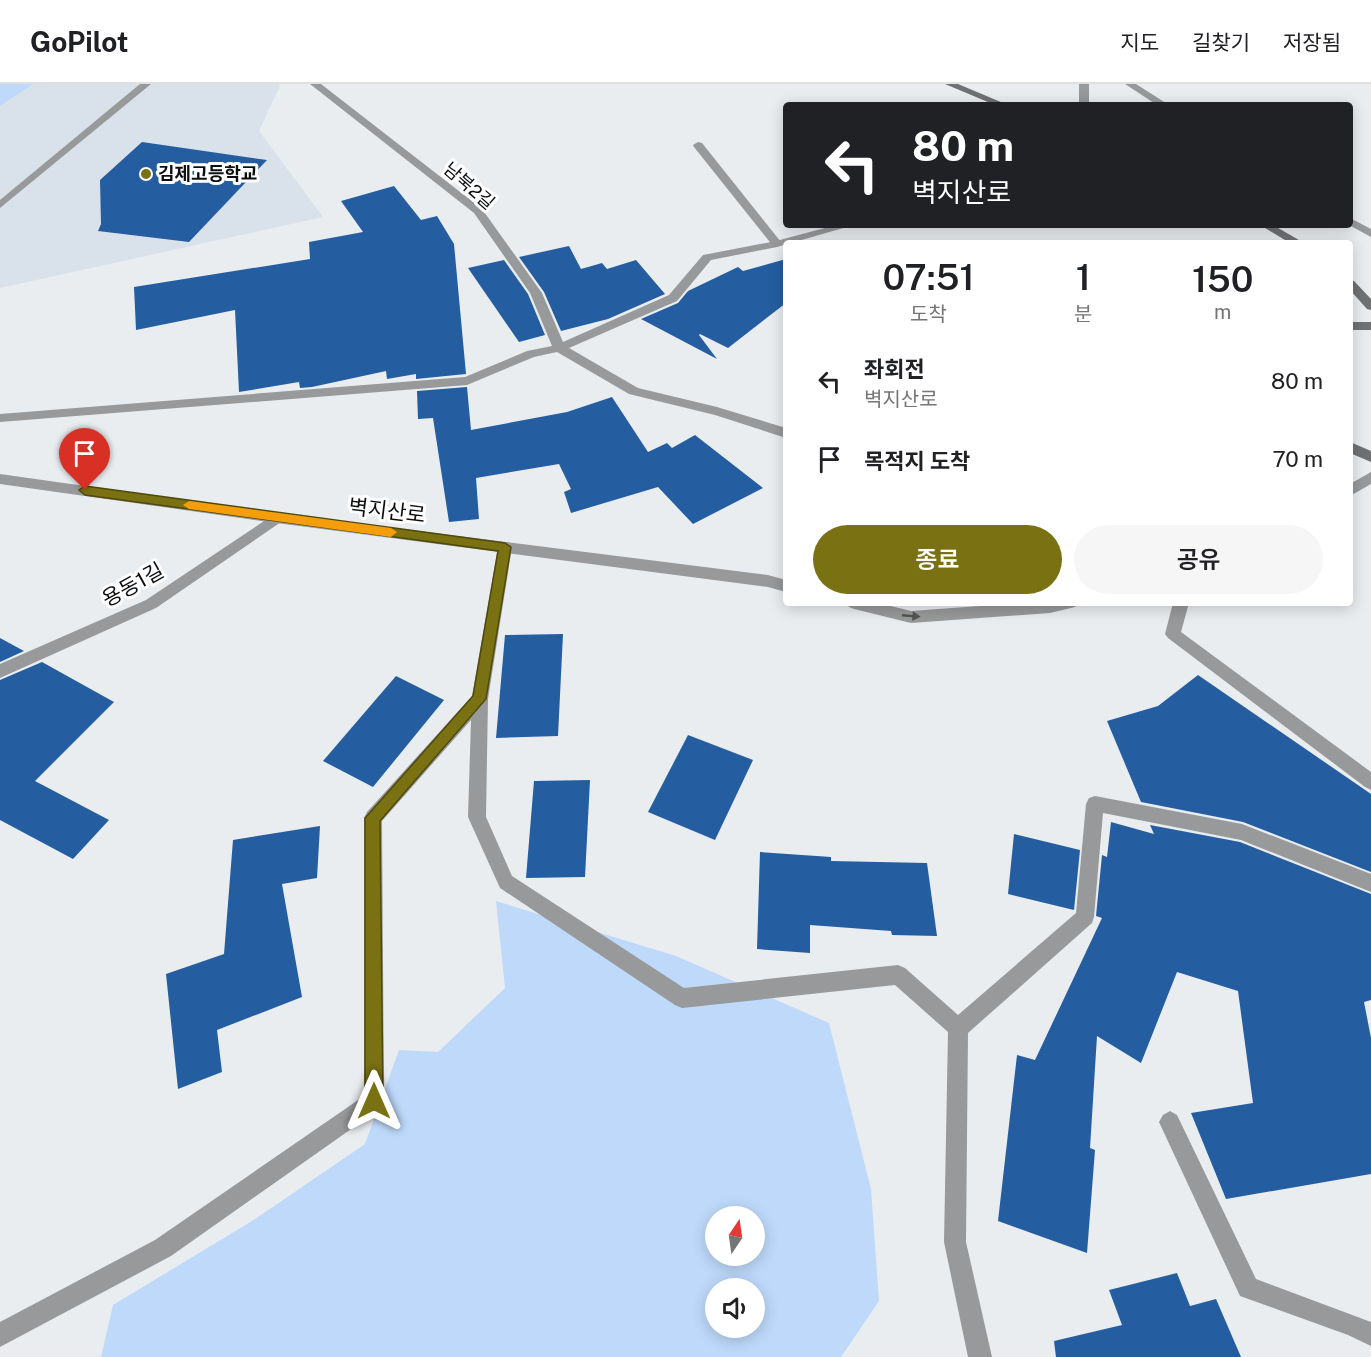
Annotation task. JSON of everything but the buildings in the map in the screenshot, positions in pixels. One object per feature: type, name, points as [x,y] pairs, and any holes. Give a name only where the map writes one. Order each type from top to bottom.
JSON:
[{"type":"main road","points":[[950,84],[995,102]]},
{"type":"main road","points":[[1271,228],[1293,240]]},
{"type":"main road","points":[[1353,286],[1371,306]]},
{"type":"main road","points":[[1353,326],[1371,326]]},
{"type":"main road","points":[[1353,449],[1371,458]]},
{"type":"street","points":[[0,205],[146,84]]},
{"type":"street","name":"남북2길","points":[[315,84],[478,211],[536,293],[559,348]]},
{"type":"street","points":[[1084,84],[1084,102]]},
{"type":"street","points":[[1130,84],[1159,102]]},
{"type":"street","points":[[698,145],[777,244]]},
{"type":"street","points":[[1353,223],[1371,234]]},
{"type":"street","points":[[792,240],[838,228]]},
{"type":"street","points":[[0,418],[467,381],[531,354],[559,348],[674,298],[706,257],[783,242]]},
{"type":"street","points":[[559,348],[634,391],[717,411],[783,432]]},
{"type":"street","points":[[1353,489],[1371,477]]},
{"type":"street","name":"벽지산로","points":[[0,479],[276,518],[768,581],[783,585]]},
{"type":"street","name":"용동1길","points":[[0,671],[151,604],[276,518]]},
{"type":"street","points":[[505,547],[480,699],[477,817],[506,882],[682,998],[897,975],[958,1028]]},
{"type":"street","name":"벽지산로","points":[[768,581],[783,579]]},
{"type":"street","points":[[866,606],[911,617],[1055,606]]},
{"type":"street","points":[[1180,606],[1173,634],[1371,782]]},
{"type":"street","points":[[0,1335],[163,1248],[374,1101],[373,818],[480,699]]},
{"type":"street","points":[[980,1357],[955,1242],[958,1028],[1085,917],[1095,804],[1242,832],[1371,883]]},
{"type":"street","points":[[1170,1122],[1248,1288],[1353,1325],[1371,1334]]},
{"type":"shaded area","name":"김제고등학교","points":[[0,84],[279,84],[259,131],[323,217],[0,288]]},
{"type":"shaded area","points":[[0,84],[33,84],[0,106]]},
{"type":"shaded area","points":[[496,901],[676,956],[829,1023],[871,1189],[879,1301],[841,1357],[101,1357],[113,1305],[252,1221],[365,1144],[399,1050],[438,1052],[505,988]]},
{"type":"slow traffic","points":[[189,505],[391,532]]},
{"type":"place","name":"김제고등학교","points":[[146,174]]},
{"type":"route","points":[[85,490],[276,518],[505,547],[480,699],[373,818],[374,1101]]}]
